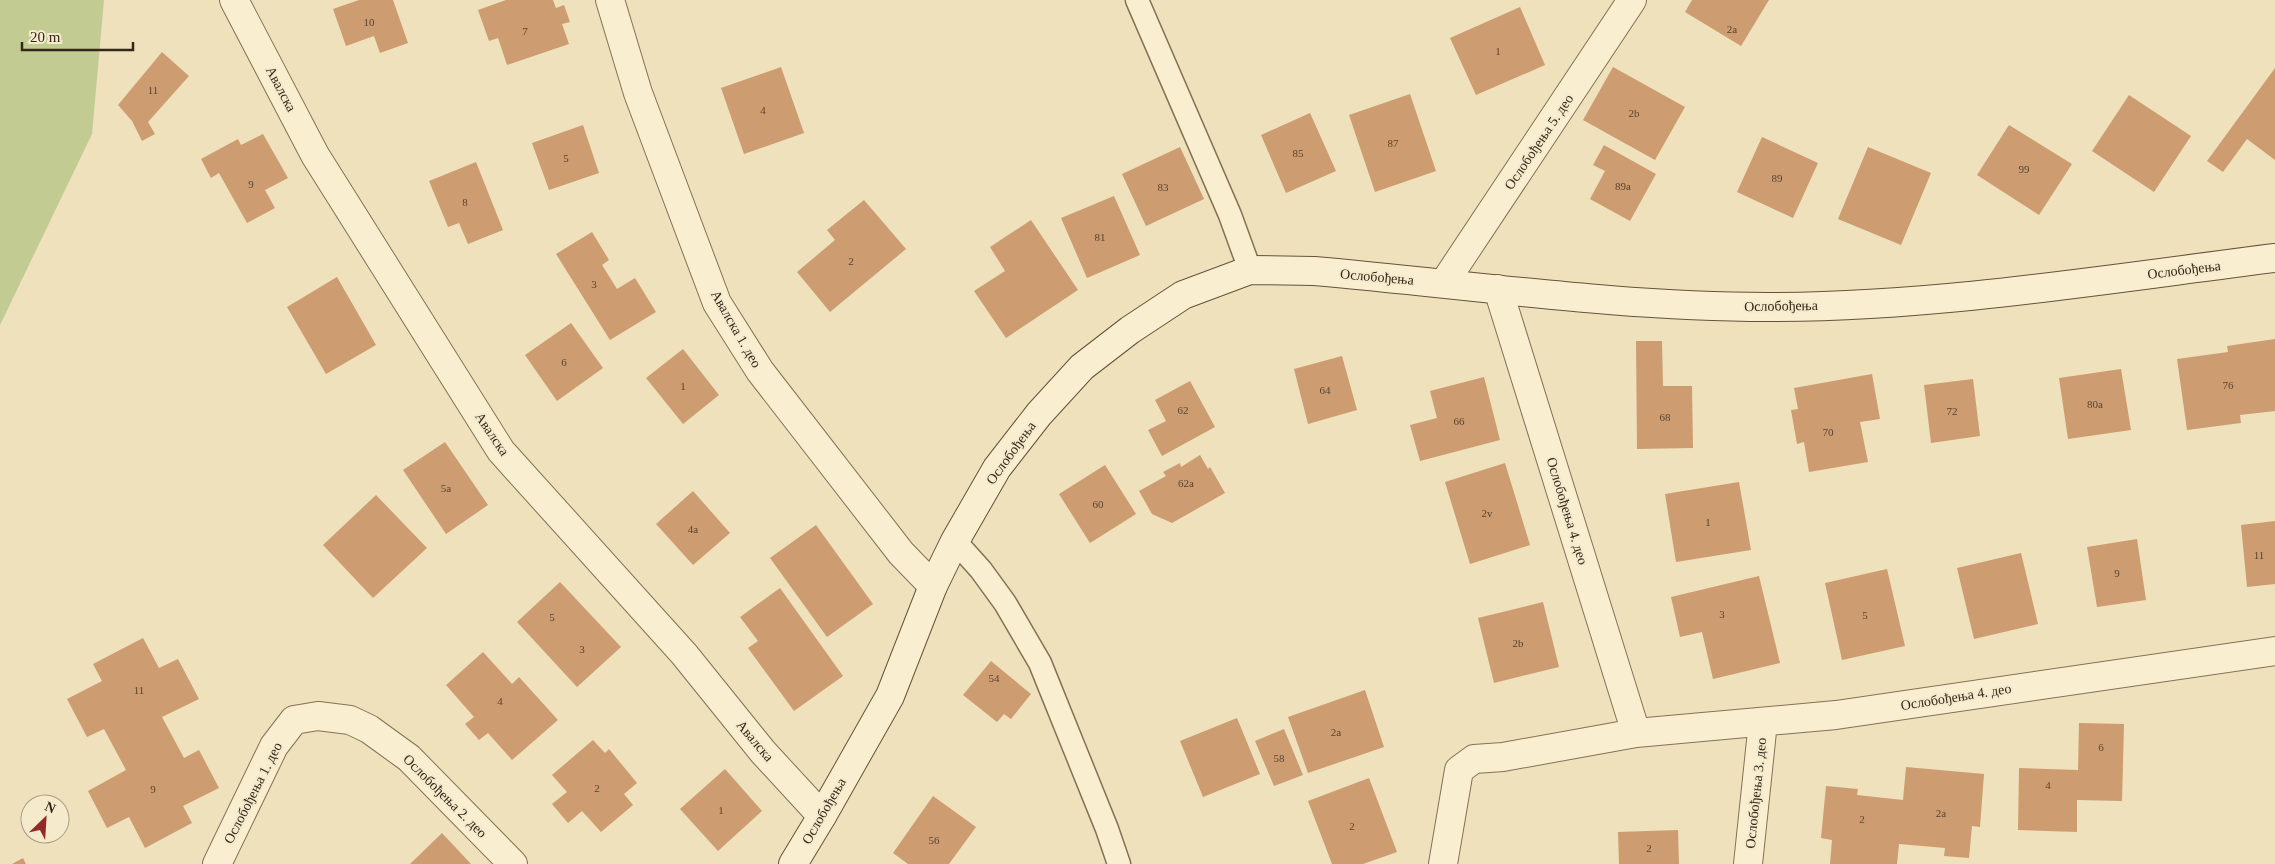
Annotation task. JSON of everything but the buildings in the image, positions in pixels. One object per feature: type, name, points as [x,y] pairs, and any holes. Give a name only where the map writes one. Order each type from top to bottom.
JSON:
[{"type":"street","name":"Авалска","points":[[234,0],[315,154],[501,451],[684,654],[764,752],[822,816]]},
{"type":"street","name":"Авалска 1. део","points":[[610,0],[638,93],[717,303],[760,371],[901,553],[933,586]]},
{"type":"street","name":"Ослобођења 5. део","points":[[1444,282],[1632,0]]},
{"type":"street","name":"Ослобођења","points":[[792,864],[822,816],[890,696],[933,586],[955,541],[998,468],[1039,414],[1082,367],[1130,330],[1182,295],[1250,270],[1314,272],[1444,282],[1498,289],[1700,306],[1835,305],[2003,293],[2275,258]]},
{"type":"street","name":"Ослобођења 4. део","points":[[1498,289],[1636,733]]},
{"type":"street","name":"Ослобођења 4. део","points":[[1443,864],[1459,770],[1474,759],[1503,757],[1636,733],[1836,715],[2275,651]]},
{"type":"street","name":"Ослобођења 1. део","points":[[217,864],[274,746],[294,720],[318,716]]},
{"type":"street","name":"Ослобођења 2. део","points":[[318,716],[350,720],[369,729],[409,758],[512,864]]},
{"type":"street","name":"Ослобођења 3. део","points":[[1748,864],[1763,722]]},
{"type":"lane","points":[[1137,0],[1230,215],[1250,270]]},
{"type":"lane","points":[[955,541],[981,570],[1005,602],[1040,663],[1107,829],[1119,864]]},
{"type":"green space","points":[[0,0],[104,0],[92,134],[0,325]]}]
